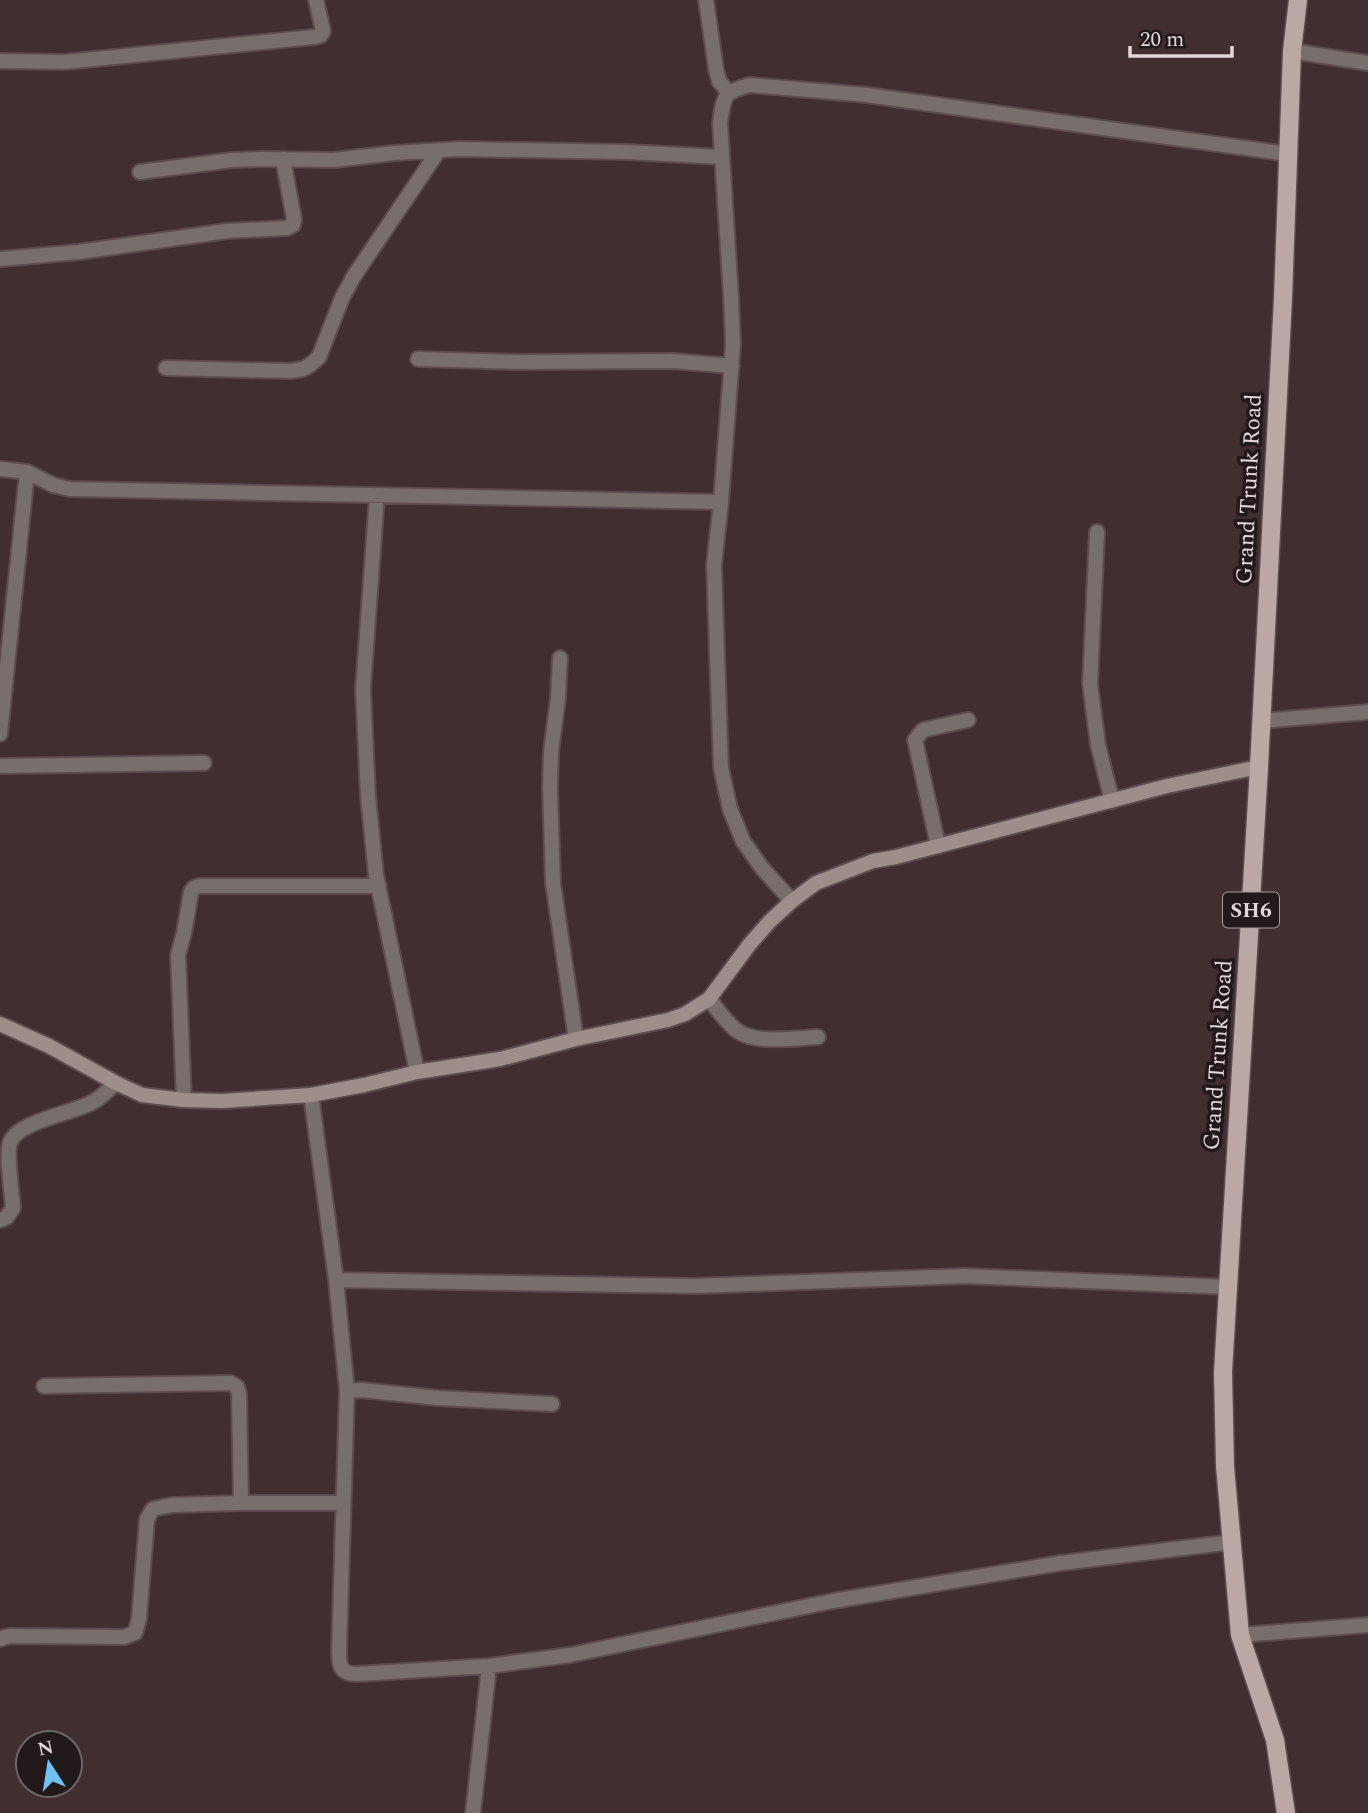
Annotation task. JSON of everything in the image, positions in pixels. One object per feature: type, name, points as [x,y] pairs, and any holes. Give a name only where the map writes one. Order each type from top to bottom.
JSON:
[{"type":"main road","name":"Grand Trunk Road","points":[[1286,1813],[1275,1740],[1240,1635],[1224,1466],[1223,1372],[1259,767],[1283,298],[1292,51],[1298,0]]},
{"type":"street","points":[[0,61],[65,62],[314,37],[321,35],[323,31],[316,0]]},
{"type":"street","points":[[706,0],[716,69],[719,81],[729,93]]},
{"type":"street","points":[[1292,51],[1368,63]]},
{"type":"street","points":[[792,901],[762,868],[743,841],[730,809],[721,768],[714,565],[733,344],[720,123],[724,98],[733,89],[750,85],[867,94],[1287,153]]},
{"type":"street","points":[[140,172],[232,160],[334,160],[439,150],[628,152],[722,157]]},
{"type":"street","points":[[166,368],[291,370],[310,365],[319,356],[342,298],[354,276],[439,150]]},
{"type":"street","points":[[0,259],[79,252],[227,231],[287,228],[293,225],[294,219],[283,159]]},
{"type":"street","points":[[418,359],[519,362],[673,361],[732,366]]},
{"type":"street","points":[[0,469],[27,472],[53,485],[70,489],[721,502]]},
{"type":"street","points":[[0,734],[27,472]]},
{"type":"street","points":[[377,495],[363,688],[368,796],[379,886],[417,1072]]},
{"type":"street","points":[[1097,532],[1090,684],[1098,746],[1112,801]]},
{"type":"street","points":[[560,658],[551,752],[553,883],[576,1040]]},
{"type":"street","points":[[1261,721],[1368,712]]},
{"type":"street","points":[[938,846],[915,740],[923,730],[968,720]]},
{"type":"street","points":[[0,766],[204,763]]},
{"type":"street","points":[[0,1024],[49,1045],[142,1095],[184,1100],[222,1101],[311,1095],[417,1072],[500,1059],[685,1014],[709,999],[770,920],[816,883],[863,865],[1167,786],[1259,767]]},
{"type":"street","points":[[184,1100],[178,956],[194,888],[379,886]]},
{"type":"street","points":[[709,999],[736,1031],[745,1035],[758,1039],[818,1037]]},
{"type":"street","points":[[0,1220],[13,1208],[7,1134],[94,1102],[116,1083]]},
{"type":"street","points":[[311,1095],[336,1280],[347,1391],[339,1652],[341,1669],[344,1672],[356,1674],[489,1666],[570,1656],[833,1601],[1061,1563],[1232,1542]]},
{"type":"street","points":[[336,1280],[693,1286],[965,1276],[1229,1287]]},
{"type":"street","points":[[44,1386],[231,1383],[237,1387],[239,1394],[241,1503]]},
{"type":"street","points":[[347,1391],[552,1404]]},
{"type":"street","points":[[0,1639],[9,1636],[124,1637],[135,1633],[139,1619],[147,1520],[150,1512],[167,1506],[342,1503]]},
{"type":"street","points":[[1240,1635],[1368,1625]]},
{"type":"street","points":[[473,1813],[489,1666]]}]
